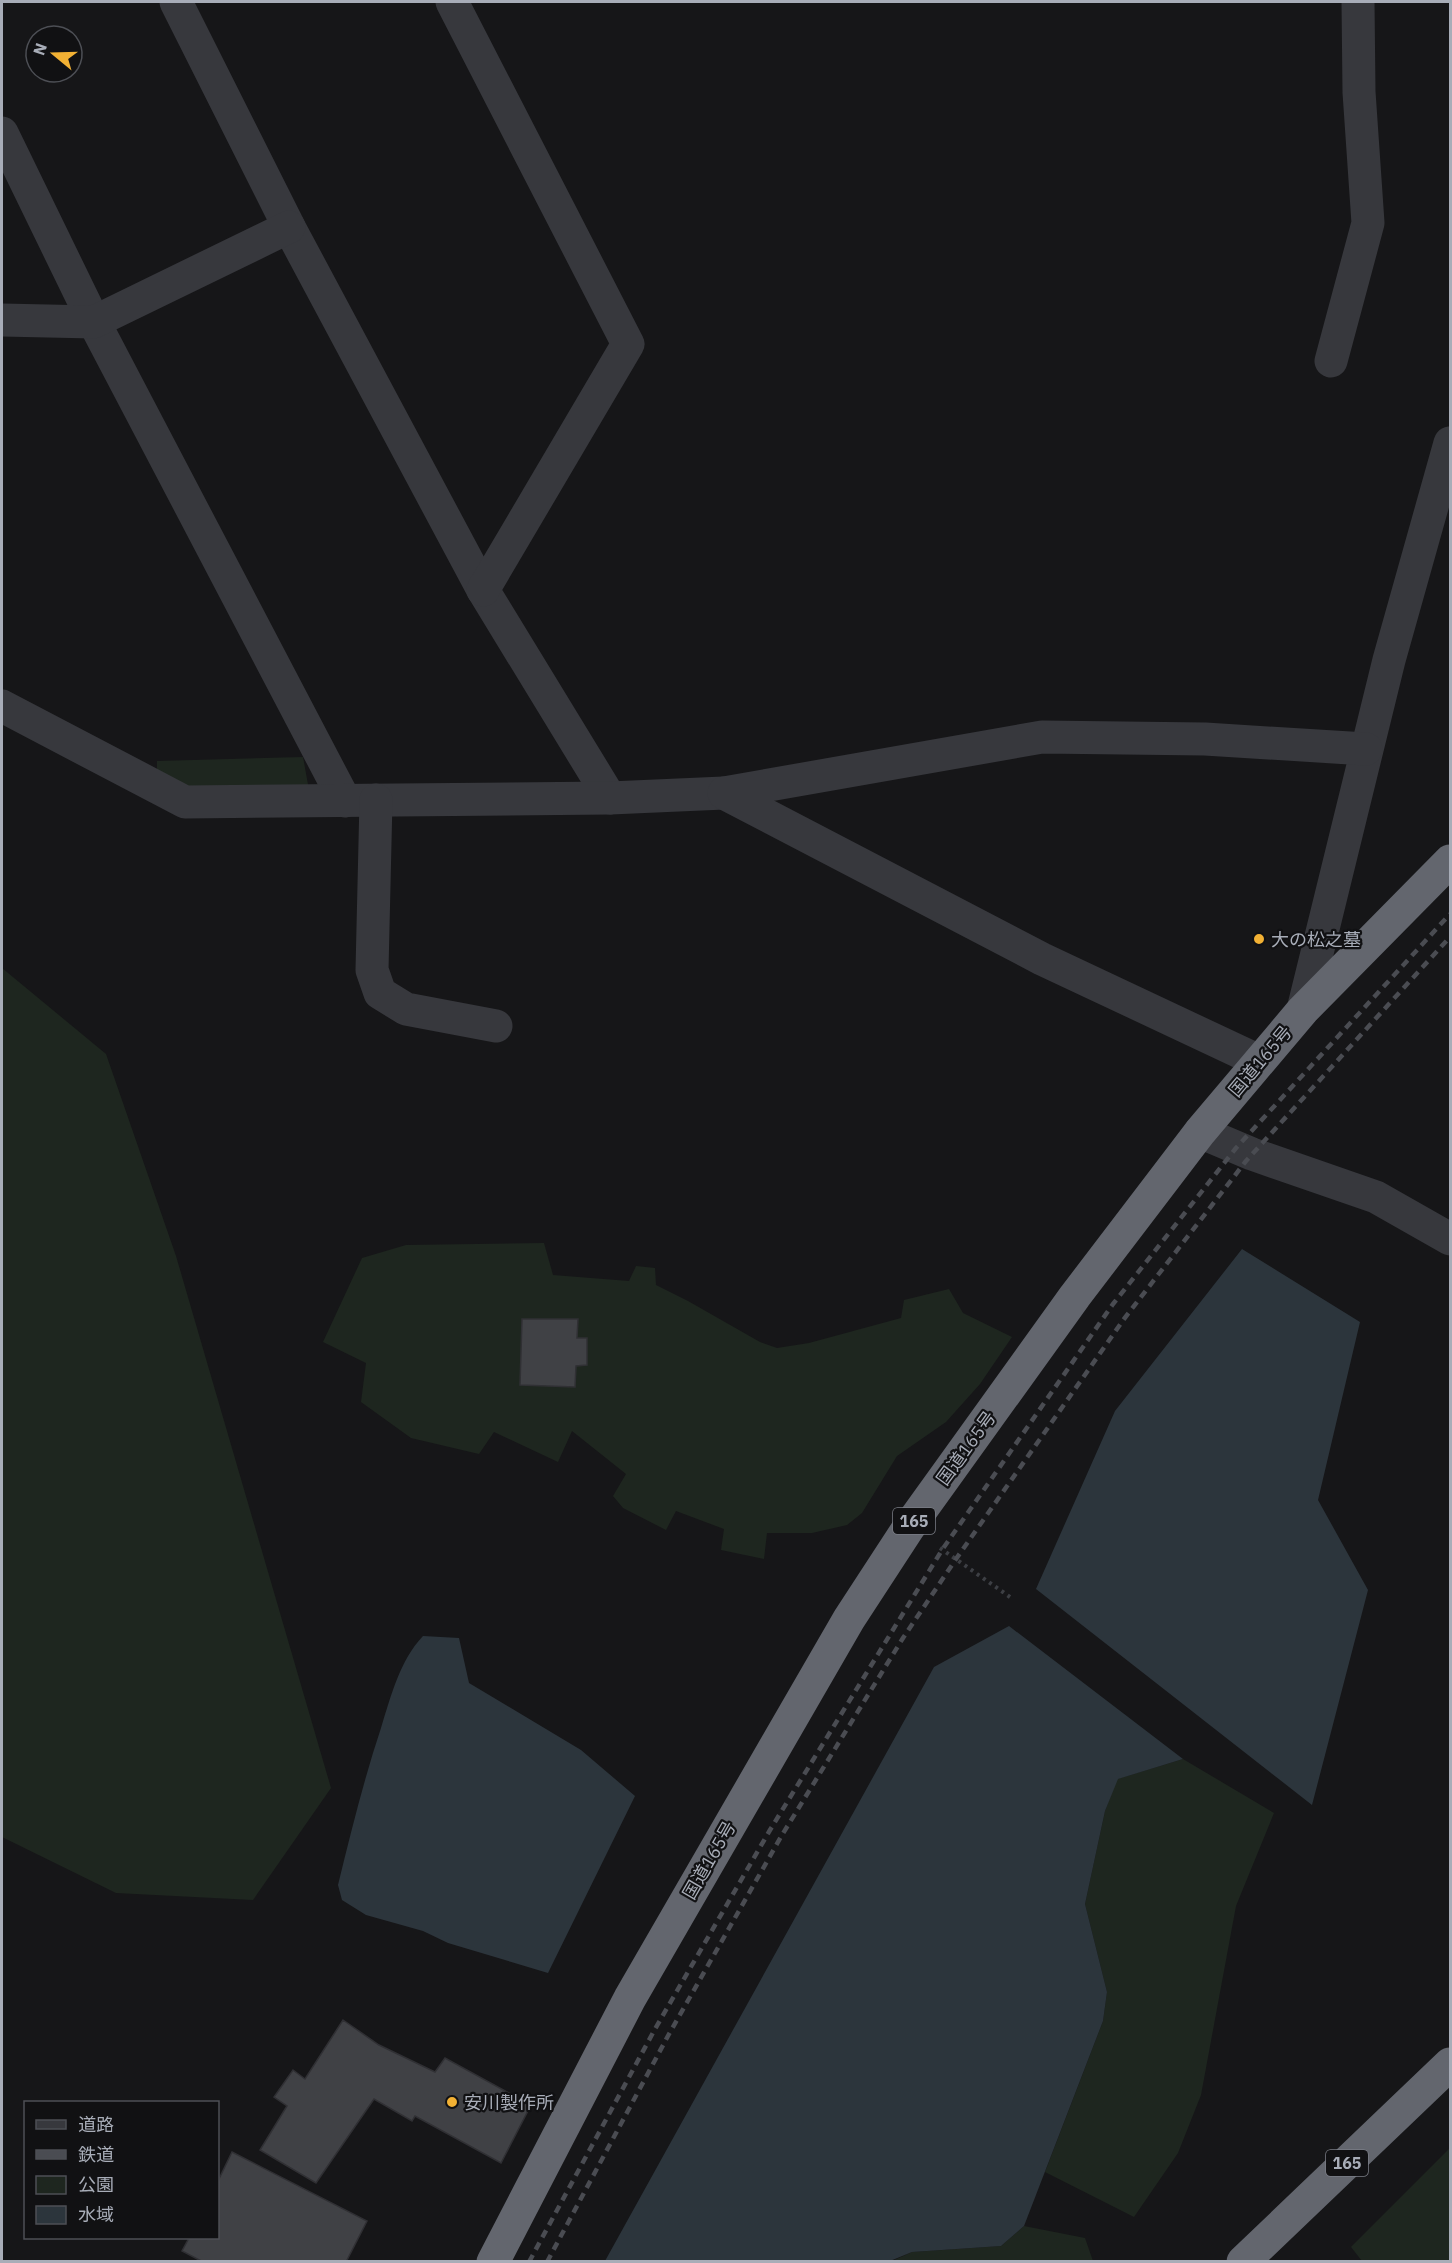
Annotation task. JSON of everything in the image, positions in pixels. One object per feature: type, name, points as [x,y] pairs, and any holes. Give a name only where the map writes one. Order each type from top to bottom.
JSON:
[{"type":"highway","name":"国道165号","points":[[493,2262],[630,1998],[849,1619],[909,1527],[1075,1296],[1200,1132],[1303,1010],[1450,861]]},
{"type":"highway","name":"165","points":[[1243,2262],[1450,2064]]},
{"type":"street","points":[[176,2],[289,227],[483,590],[610,798]]},
{"type":"street","points":[[452,2],[628,344],[483,590]]},
{"type":"street","points":[[1331,361],[1368,223],[1359,92],[1358,2]]},
{"type":"street","points":[[2,132],[94,322],[360,800],[372,970],[380,993],[406,1009],[496,1026]]},
{"type":"street","points":[[2,320],[94,322],[289,227]]},
{"type":"street","points":[[1303,1010],[1366,749],[1425,527],[1450,443]]},
{"type":"street","points":[[2,705],[185,802],[610,798],[724,793],[1042,737],[1205,740],[1366,749]]},
{"type":"street","points":[[724,793],[1042,959],[1259,1061]]},
{"type":"street","points":[[1200,1132],[1252,1154],[1376,1197],[1450,1239]]},
{"type":"path","points":[[909,1527],[1010,1597]]},
{"type":"green space","points":[[303,757],[309,790],[185,802],[157,775],[157,761]]},
{"type":"green space","points":[[2,968],[106,1054],[176,1256],[331,1788],[253,1900],[116,1893],[2,1837]]},
{"type":"green space","points":[[544,1243],[553,1275],[629,1281],[636,1266],[655,1268],[656,1285],[760,1342],[777,1348],[809,1343],[901,1318],[904,1300],[949,1289],[963,1313],[1012,1337],[980,1384],[946,1422],[897,1456],[862,1513],[847,1525],[812,1533],[767,1533],[764,1559],[721,1550],[724,1529],[676,1511],[666,1530],[623,1508],[613,1496],[626,1474],[572,1431],[558,1462],[494,1432],[479,1454],[411,1438],[361,1402],[366,1363],[323,1342],[362,1258],[406,1245]]},
{"type":"green space","points":[[1183,1759],[1274,1813],[1236,1906],[1201,2095],[1178,2153],[1134,2217],[1045,2172],[1103,2021],[1107,1992],[1085,1904],[1105,1811],[1117,1779]]},
{"type":"green space","points":[[1450,2148],[1450,2261],[1362,2261],[1351,2247]]},
{"type":"green space","points":[[1024,2226],[1085,2238],[1093,2261],[890,2262],[912,2252],[1001,2246]]},
{"type":"water","points":[[1242,1249],[1360,1322],[1318,1500],[1368,1590],[1312,1805],[1036,1589],[1115,1411]]},
{"type":"water","points":[[1009,1626],[1183,1759],[1118,1779],[1105,1811],[1085,1904],[1107,1992],[1103,2021],[1024,2226],[1001,2246],[912,2252],[890,2261],[605,2261],[934,1667]]},
{"type":"water","points":[[423,1636],[459,1638],[469,1683],[581,1750],[635,1796],[548,1973],[448,1943],[423,1931],[366,1915],[342,1900],[338,1885],[375,1747],[402,1667]]},
{"type":"building","points":[[522,1319],[578,1319],[577,1338],[587,1338],[587,1365],[576,1366],[575,1387],[520,1385]]},
{"type":"building","name":"安川製作所","points":[[343,2020],[379,2045],[435,2072],[445,2058],[531,2105],[501,2163],[415,2116],[412,2121],[374,2099],[316,2183],[260,2150],[287,2106],[274,2097],[293,2070],[305,2079]]},
{"type":"building","points":[[232,2152],[367,2221],[346,2262],[203,2262],[182,2251],[188,2239],[219,2239],[219,2179]]},
{"type":"railway","points":[[529,2262],[655,2029],[770,1830],[942,1550],[1113,1304],[1236,1148],[1450,914]]},
{"type":"railway","points":[[547,2262],[669,2034],[782,1835],[903,1638],[956,1559],[1124,1319],[1246,1161],[1450,937]]},
{"type":"place","name":"大の松之墓","points":[[1259,939]]},
{"type":"place","name":"安川製作所","points":[[452,2102]]}]
